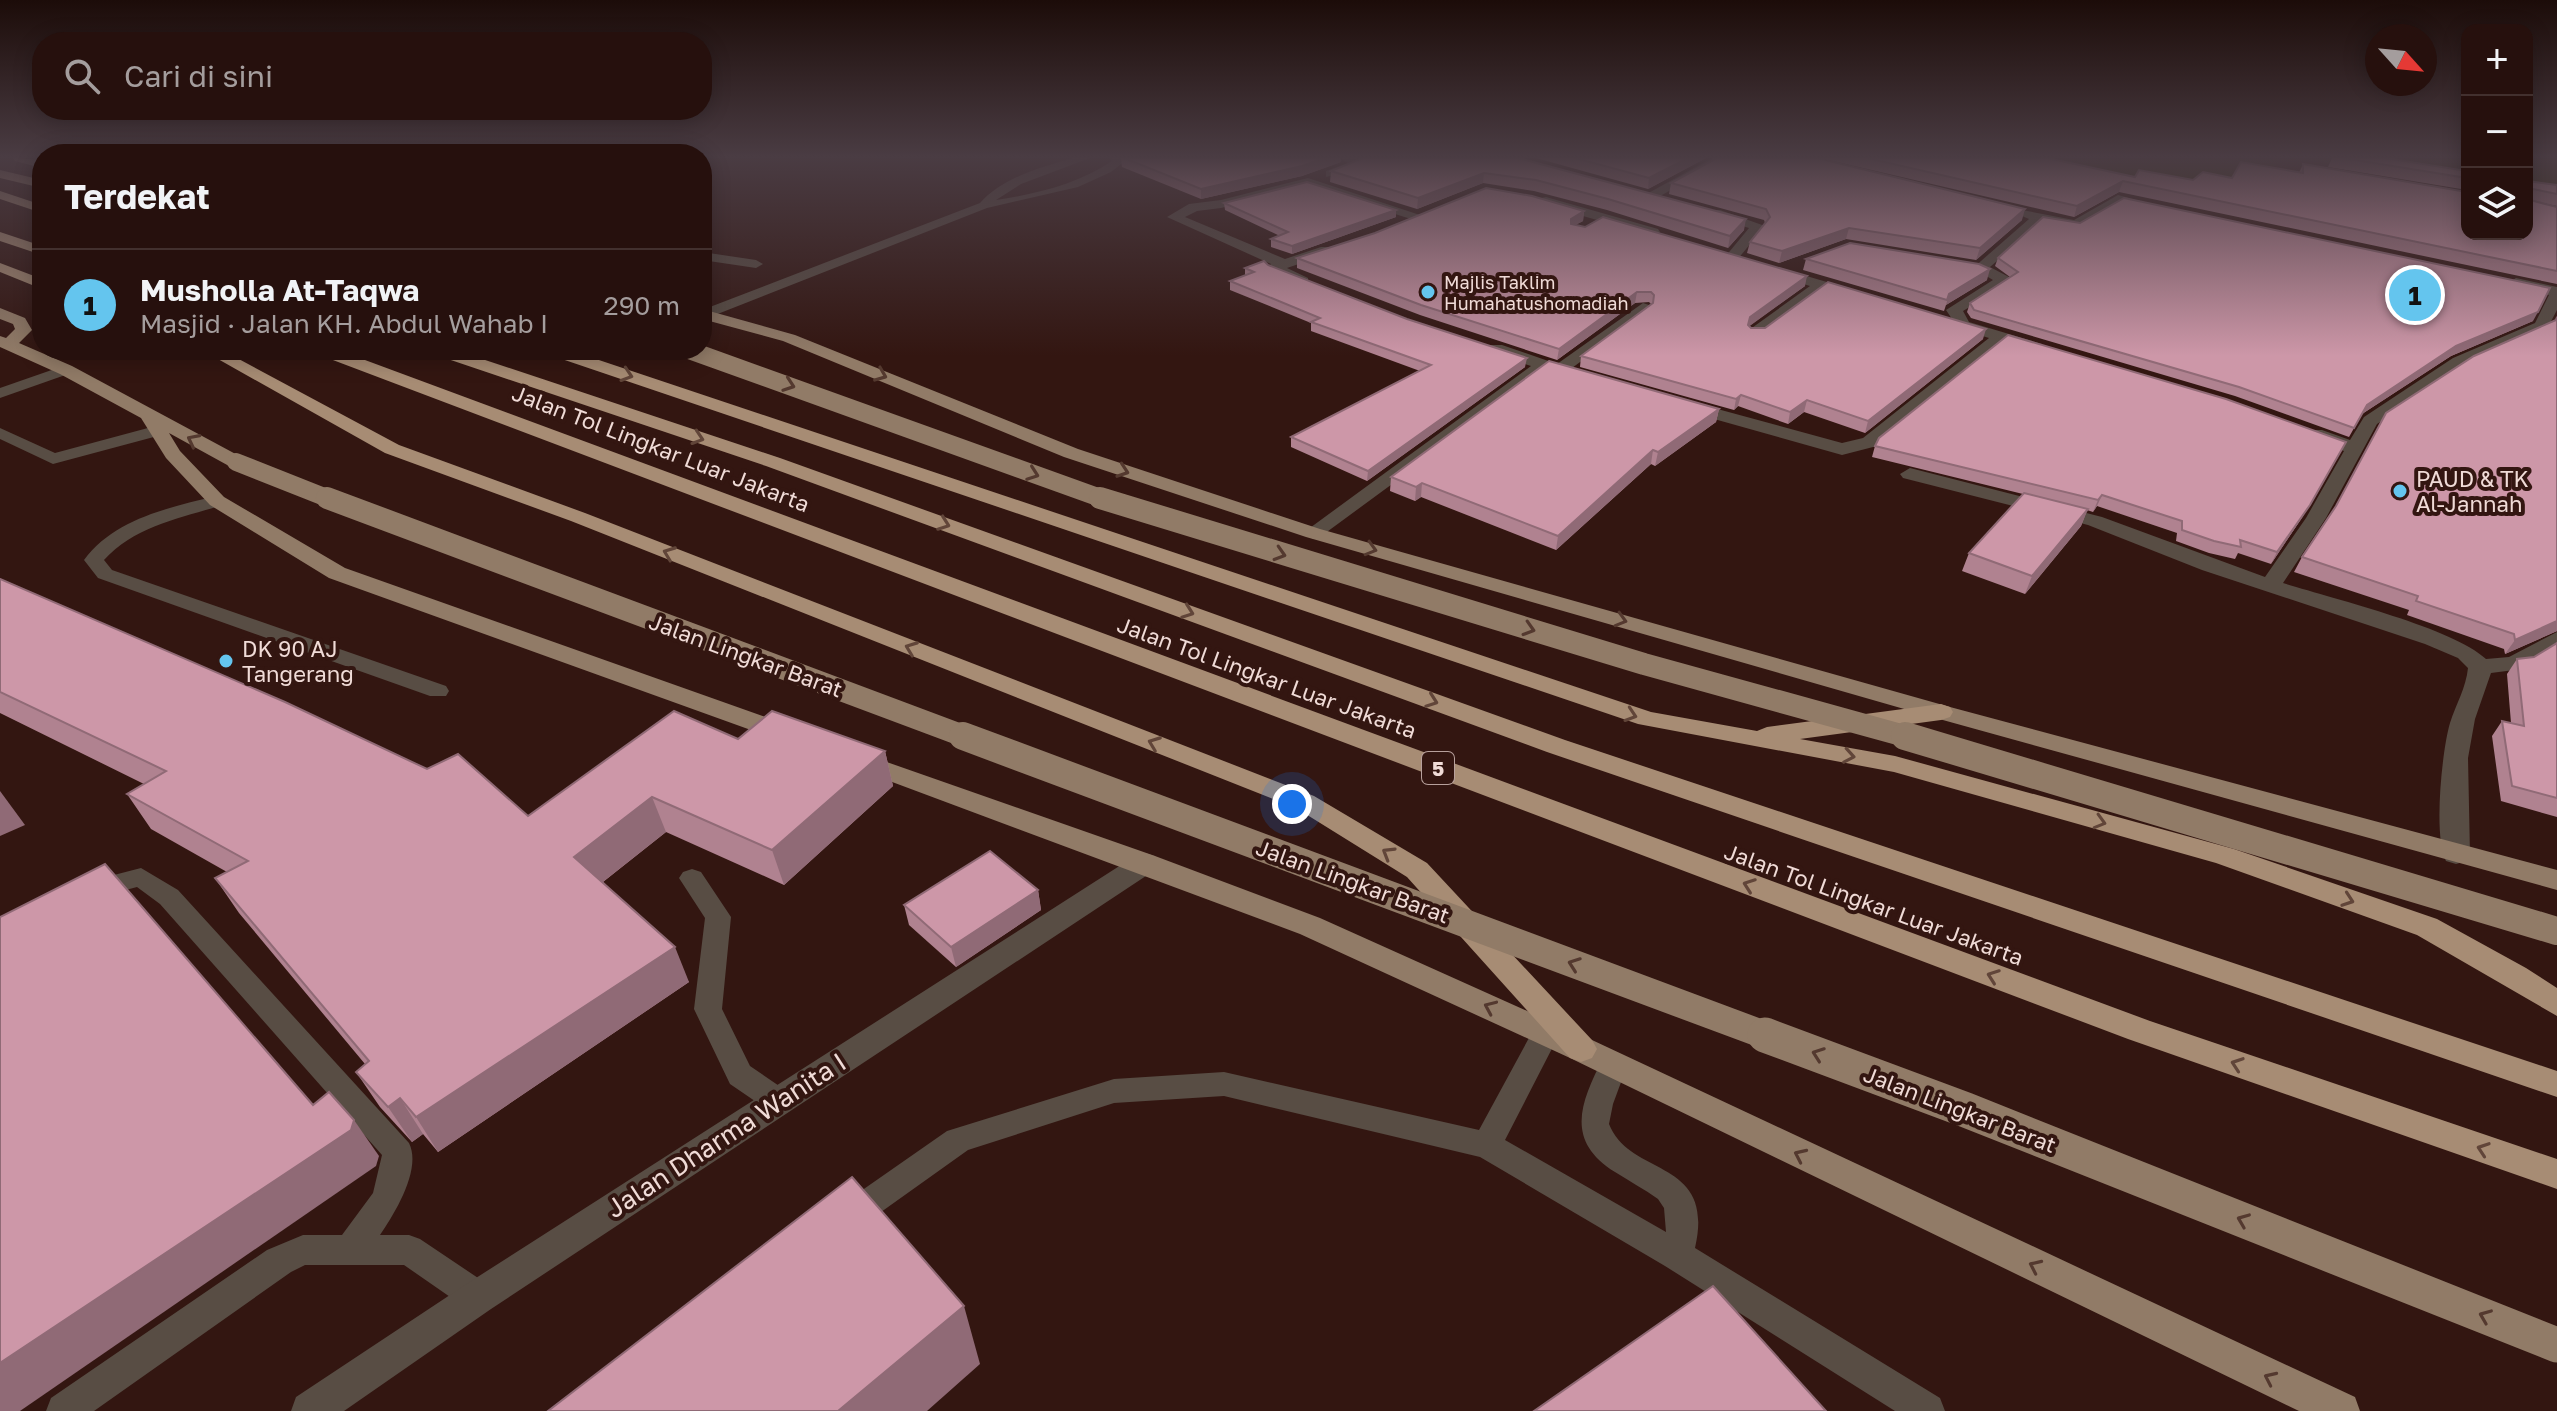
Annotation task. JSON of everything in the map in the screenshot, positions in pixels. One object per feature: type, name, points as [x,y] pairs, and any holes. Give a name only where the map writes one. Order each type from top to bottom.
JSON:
[{"type":"highway","points":[[0,236],[32,247]]},
{"type":"highway","points":[[0,267],[32,280]]},
{"type":"highway","points":[[228,360],[392,449],[578,517],[1305,802],[1417,870],[1581,1049]]},
{"type":"highway","name":"Jalan Tol Lingkar Luar Jakarta","points":[[350,360],[2139,1030],[2557,1174]]},
{"type":"highway","name":"Jalan Tol Lingkar Luar Jakarta","points":[[469,360],[773,462],[1556,746],[2557,1084]]},
{"type":"highway","points":[[582,360],[1647,719],[1895,764],[2224,856],[2427,927],[2516,976],[2557,1004]]},
{"type":"highway","points":[[1745,737],[1941,712]]},
{"type":"main road","name":"Jalan Lingkar Barat","points":[[0,313],[19,321],[24,330],[9,340],[32,352]]},
{"type":"main road","points":[[712,317],[789,338],[1071,453],[1313,533],[1941,712],[2545,876],[2557,896]]},
{"type":"main road","points":[[712,358],[1139,512],[1644,664],[1933,744],[2557,931]]},
{"type":"main road","name":"Jalan Lingkar Barat","points":[[47,360],[154,424],[236,462],[397,525],[1966,1110],[2557,1345]]},
{"type":"main road","name":"Jalan Lingkar Barat","points":[[154,424],[173,454],[217,501],[337,573],[1145,863],[1310,926],[1581,1049],[2341,1411]]},
{"type":"street","points":[[1190,224],[1284,264]]},
{"type":"street","points":[[1393,227],[1401,224]]},
{"type":"street","points":[[1629,224],[1672,238]]},
{"type":"street","points":[[1746,262],[1758,226],[1751,224]]},
{"type":"street","points":[[1963,325],[1954,310],[2004,280],[1973,267],[2030,224]]},
{"type":"street","points":[[1317,286],[1274,268],[1340,246]]},
{"type":"street","points":[[1746,262],[1801,262]]},
{"type":"street","points":[[1746,262],[1864,297]]},
{"type":"street","points":[[2271,585],[2316,518],[2370,421],[2459,362],[2541,326],[2557,293],[2495,279]]},
{"type":"street","points":[[1755,333],[1821,285]]},
{"type":"street","points":[[1313,533],[1552,367],[1643,308]]},
{"type":"street","points":[[1935,317],[2046,350]]},
{"type":"street","points":[[1663,399],[1842,449],[1853,449],[1870,442],[2001,336]]},
{"type":"street","points":[[1473,341],[1589,379]]},
{"type":"street","points":[[2297,428],[2353,448]]},
{"type":"street","points":[[1910,474],[2095,521],[2209,566],[2433,639],[2466,653],[2480,667],[2479,682],[2463,714],[2457,743],[2453,819],[2456,854]]},
{"type":"street","points":[[2480,667],[2514,664],[2557,639]]},
{"type":"street","name":"Jalan Dharma Wanita I","points":[[310,1411],[478,1297],[1145,863]]},
{"type":"lane","points":[[712,311],[936,224]]},
{"type":"lane","points":[[712,257],[756,264]]},
{"type":"lane","points":[[0,393],[66,370]]},
{"type":"lane","points":[[0,433],[53,459],[154,424]]},
{"type":"lane","points":[[217,501],[143,524],[113,539],[94,560],[105,574],[438,691]]},
{"type":"lane","points":[[68,900],[141,877],[169,897],[398,1152],[387,1199],[350,1250]]},
{"type":"lane","points":[[692,878],[718,917],[708,1009],[740,1075],[778,1101]]},
{"type":"lane","points":[[1487,1145],[1546,1033]]},
{"type":"lane","points":[[1613,1066],[1593,1121],[1610,1154],[1664,1185],[1678,1202],[1683,1219],[1677,1255]]},
{"type":"lane","points":[[820,1237],[958,1140],[1114,1091],[1224,1084],[1487,1145],[1677,1255],[1927,1411]]},
{"type":"lane","points":[[64,1411],[279,1261],[303,1250],[409,1250],[478,1297]]},
{"type":"building","points":[[1270,224],[1356,224],[1292,246],[1271,239],[1288,232]]},
{"type":"building","points":[[1398,224],[1571,224],[1585,227],[1591,224],[1627,224],[1807,276],[1750,317],[1748,325],[1751,328],[1765,328],[1828,282],[1986,329],[1868,421],[1807,400],[1790,412],[1741,395],[1736,399],[1581,356],[1653,303],[1654,295],[1651,292],[1637,292],[1559,349],[1421,305],[1297,258]]},
{"type":"building","points":[[1690,224],[1741,224],[1730,236]]},
{"type":"building","points":[[1765,224],[2008,224],[1980,248],[1849,228],[1782,251],[1750,242]]},
{"type":"building","points":[[2035,224],[2246,224],[2550,288],[2538,312],[2456,346],[2367,405],[2354,428],[2239,387],[1974,310],[1970,303],[2018,272],[1998,258]]},
{"type":"building","points":[[2330,224],[2461,224],[2461,240],[2533,240],[2533,224],[2557,224],[2557,271]]},
{"type":"building","points":[[1850,243],[1979,264],[1990,269],[1949,294],[1947,300],[1806,259]]},
{"type":"building","points":[[1264,261],[1407,319],[1527,358],[1368,471],[1291,437],[1431,365],[1311,322],[1320,318],[1230,281],[1254,272],[1245,268]]},
{"type":"building","points":[[2557,317],[2557,621],[2515,640],[2514,634],[2416,601],[2418,596],[2302,557],[2336,506],[2386,413],[2474,356]]},
{"type":"building","points":[[2008,335],[2226,399],[2346,442],[2310,505],[2277,552],[2240,540],[2241,547],[2214,541],[2182,530],[2182,521],[2102,495],[2098,500],[1875,446],[1879,438]]},
{"type":"building","points":[[1549,361],[1719,409],[1658,452],[1653,450],[1558,536],[1422,483],[1416,487],[1391,477]]},
{"type":"building","points":[[2024,493],[2088,509],[2032,576],[1969,553]]},
{"type":"building","points":[[0,579],[285,702],[427,769],[458,754],[528,816],[674,711],[738,739],[772,711],[885,751],[772,850],[652,797],[574,857],[675,947],[416,1117],[400,1098],[388,1107],[356,1072],[369,1061],[215,878],[248,861],[127,794],[166,771],[0,692]]},
{"type":"building","points":[[2557,643],[2557,798],[2512,786],[2502,721],[2524,726],[2517,659],[2534,657]]},
{"type":"building","points":[[990,851],[1038,890],[951,947],[904,905]]},
{"type":"building","points":[[105,864],[313,1105],[329,1092],[354,1120],[351,1130],[0,1363],[0,917]]},
{"type":"building","points":[[852,1177],[964,1306],[838,1411],[548,1411]]},
{"type":"building","points":[[1713,1286],[1826,1411],[1534,1411]]},
{"type":"place","name":"Majlis Taklim Humahatushomadiah","points":[[1428,292]]},
{"type":"place","name":"Musholla At-Taqwa","points":[[2415,295]]},
{"type":"place","name":"PAUD & TK Al-Jannah","points":[[2400,491]]},
{"type":"place","name":"DK 90 AJ Tangerang","points":[[226,661]]}]
